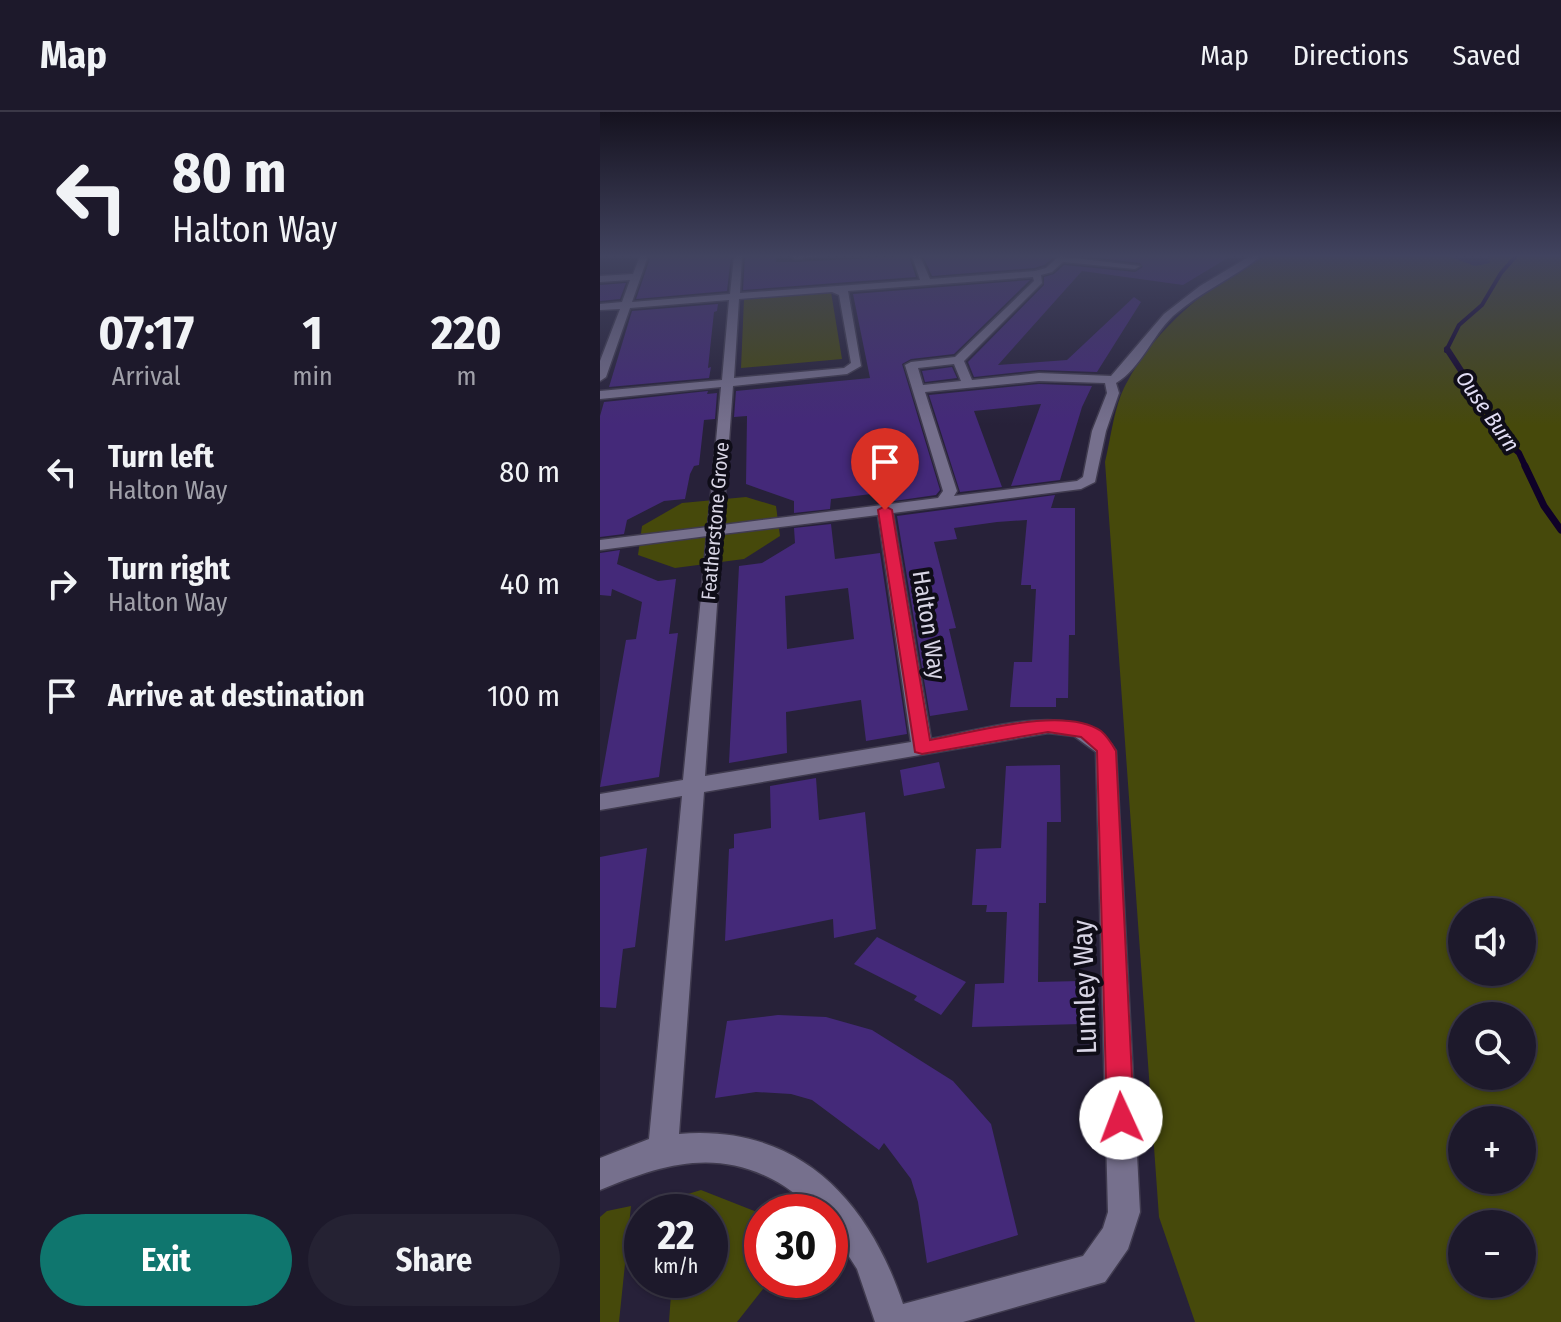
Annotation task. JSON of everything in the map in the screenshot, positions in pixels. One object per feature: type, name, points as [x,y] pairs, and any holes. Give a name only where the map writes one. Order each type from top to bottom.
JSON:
[{"type":"street","points":[[600,377],[623,312]]},
{"type":"street","name":"Featherstone Grove","points":[[663,1148],[734,312]]},
{"type":"street","points":[[600,395],[847,371],[857,364],[848,312]]},
{"type":"street","points":[[944,500],[950,491],[911,365],[958,360],[1007,312]]},
{"type":"street","points":[[918,389],[1050,377],[1118,379],[1155,328],[1172,312]]},
{"type":"street","points":[[958,360],[968,384]]},
{"type":"street","points":[[600,545],[1081,485],[1090,479],[1099,431],[1113,393],[1110,381]]},
{"type":"street","name":"Halton Way","points":[[885,510],[922,748]]},
{"type":"street","name":"Lumley Way","points":[[899,1322],[1093,1270],[1116,1237],[1124,1212],[1106,751],[1096,737],[1069,727],[1048,726],[922,748]]},
{"type":"street","points":[[600,802],[922,748]]},
{"type":"street","points":[[600,1174],[663,1148],[702,1144],[729,1149],[794,1174],[822,1195],[848,1223],[874,1268],[892,1322]]},
{"type":"shaded area","points":[[743,312],[834,312],[842,359],[741,368]]},
{"type":"shaded area","points":[[1183,312],[1561,312],[1561,1322],[1195,1322],[1159,1217],[1105,462],[1118,402],[1126,384],[1153,344]]},
{"type":"shaded area","points":[[746,497],[776,506],[780,536],[744,559],[675,568],[638,555],[642,526],[682,503]]},
{"type":"shaded area","points":[[701,1190],[711,1194],[688,1194]]},
{"type":"shaded area","points":[[728,1201],[744,1207],[744,1298],[756,1298],[737,1322],[669,1322],[671,1298],[728,1298]]},
{"type":"shaded area","points":[[624,1207],[624,1274],[619,1322],[600,1322],[600,1217],[607,1211]]},
{"type":"building","points":[[632,312],[714,312],[709,378],[609,387]]},
{"type":"building","points":[[857,312],[997,312],[954,354],[911,359],[902,364],[940,490],[936,495],[894,501],[889,499],[887,492],[831,499],[830,509],[794,513],[794,501],[746,484],[747,416],[734,417],[736,391],[870,378]]},
{"type":"building","points":[[1017,312],[1045,312],[998,365],[1067,360],[1118,312],[1134,312],[1097,372],[1039,370],[974,377],[968,362]]},
{"type":"building","points":[[952,367],[957,378],[925,382],[922,371]]},
{"type":"building","points":[[1039,384],[1092,386],[1082,407],[1060,480],[1011,486],[1041,404],[974,411],[1002,487],[960,492],[929,395]]},
{"type":"building","points":[[708,391],[707,394],[717,393],[715,419],[704,420],[699,465],[694,466],[690,474],[685,499],[664,501],[627,520],[624,534],[600,537],[600,416],[604,402]]},
{"type":"building","points":[[1055,495],[1051,508],[1075,508],[1075,635],[1069,635],[1068,698],[1056,698],[1056,707],[1010,707],[1014,662],[1032,662],[1036,589],[1031,589],[1031,585],[1021,585],[1027,520],[997,522],[954,528],[957,539],[934,542],[956,628],[949,629],[968,710],[930,716],[897,516]]},
{"type":"building","points":[[831,524],[835,559],[880,553],[907,734],[866,741],[861,700],[786,712],[787,753],[729,763],[739,566],[762,563],[795,543],[794,528]],"holes":[[[848,588],[854,639],[787,649],[785,596]]]},
{"type":"building","points":[[620,550],[617,564],[658,581],[676,579],[669,634],[678,633],[659,777],[600,787],[626,640],[636,639],[642,602],[612,589],[611,596],[600,595],[600,553]]},
{"type":"building","points":[[939,762],[945,788],[904,796],[900,770]]},
{"type":"building","points":[[1060,765],[1061,822],[1047,822],[1046,903],[1039,903],[1038,982],[1080,981],[1081,1024],[972,1027],[975,984],[1004,983],[1007,912],[986,912],[987,905],[972,905],[976,849],[1001,848],[1006,766]]},
{"type":"building","points":[[816,778],[819,820],[865,812],[876,929],[834,938],[833,919],[725,941],[729,849],[734,848],[734,834],[771,828],[770,786]]},
{"type":"building","points":[[647,848],[635,947],[623,949],[616,1008],[600,1007],[600,857]]},
{"type":"building","points":[[877,937],[966,982],[941,1015],[914,1000],[917,996],[854,964]]},
{"type":"building","points":[[778,1015],[826,1017],[872,1030],[953,1081],[991,1124],[1018,1235],[927,1263],[918,1202],[911,1179],[884,1143],[879,1150],[812,1100],[791,1094],[756,1092],[715,1098],[727,1021]]},
{"type":"waterway","name":"Ouse Burn","points":[[1447,349],[1459,325],[1473,312]]},
{"type":"waterway","name":"Ouse Burn","points":[[1447,349],[1508,443],[1519,453],[1526,468]]},
{"type":"waterway","name":"Ouse Burn","points":[[1525,466],[1544,506],[1561,530]]},
{"type":"route","points":[[885,510],[922,748],[1048,726],[1088,732],[1106,751],[1121,1118]]}]
